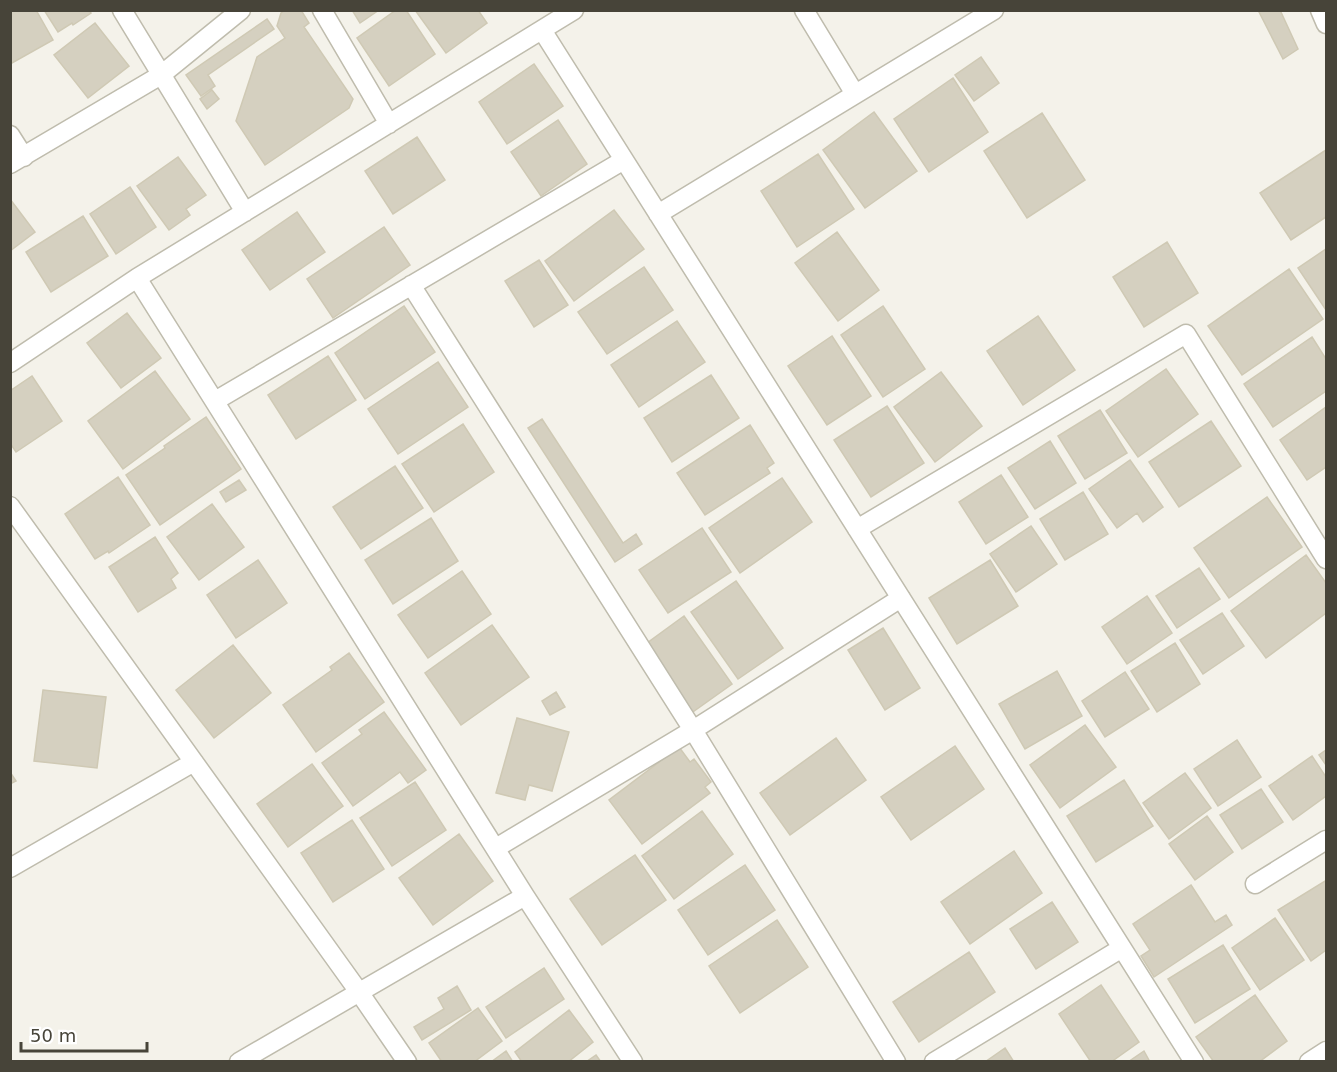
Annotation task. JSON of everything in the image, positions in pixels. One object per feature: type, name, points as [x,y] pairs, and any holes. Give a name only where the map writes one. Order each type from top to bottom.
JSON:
[{"type":"street","points":[[122,10],[245,212]]},
{"type":"street","points":[[10,135],[17,160],[161,75],[241,10]]},
{"type":"street","points":[[322,10],[389,124]]},
{"type":"street","points":[[10,363],[137,278],[574,10]]},
{"type":"street","points":[[658,214],[994,10]]},
{"type":"street","points":[[1320,10],[1326,24]]},
{"type":"street","points":[[810,12],[855,94]]},
{"type":"street","points":[[542,30],[1194,1062]]},
{"type":"street","points":[[215,401],[624,160]]},
{"type":"street","points":[[137,278],[525,896],[633,1062]]},
{"type":"street","points":[[411,285],[693,730],[896,1062]]},
{"type":"street","points":[[857,529],[1186,334],[1326,559]]},
{"type":"street","points":[[10,506],[407,1062]]},
{"type":"street","points":[[496,848],[693,730],[901,598]]},
{"type":"street","points":[[10,868],[194,762]]},
{"type":"street","points":[[1255,884],[1326,840]]},
{"type":"street","points":[[239,1062],[525,896]]},
{"type":"street","points":[[934,1062],[1122,948]]},
{"type":"street","points":[[1309,1062],[1326,1051]]},
{"type":"building","points":[[36,10],[53,40],[12,63],[10,60],[10,12]]},
{"type":"building","points":[[44,10],[89,10],[91,13],[58,32]]},
{"type":"building","points":[[285,10],[301,10],[309,23],[304,27],[353,99],[349,108],[265,165],[236,121],[257,57],[285,38],[277,26],[281,13]]},
{"type":"building","points":[[352,10],[379,10],[360,23]]},
{"type":"building","points":[[396,10],[406,10],[435,54],[389,86],[357,38]]},
{"type":"building","points":[[415,10],[478,10],[487,23],[446,53]]},
{"type":"building","points":[[1258,10],[1280,10],[1298,49],[1283,59]]},
{"type":"building","points":[[267,19],[274,29],[208,75],[215,86],[201,96],[186,75]]},
{"type":"building","points":[[95,23],[129,66],[88,98],[54,55]]},
{"type":"building","points":[[981,57],[999,83],[974,101],[955,75]]},
{"type":"building","points":[[534,64],[563,106],[507,144],[479,102]]},
{"type":"building","points":[[953,78],[988,132],[929,172],[894,119]]},
{"type":"building","points":[[212,90],[219,99],[207,109],[200,99]]},
{"type":"building","points":[[874,112],[917,171],[865,208],[823,150]]},
{"type":"building","points":[[1042,113],[1085,180],[1027,218],[984,151]]},
{"type":"building","points":[[558,120],[587,164],[541,196],[511,152]]},
{"type":"building","points":[[417,137],[445,180],[393,214],[365,171]]},
{"type":"building","points":[[1326,150],[1326,217],[1291,240],[1260,193]]},
{"type":"building","points":[[818,154],[854,209],[797,247],[761,191]]},
{"type":"building","points":[[178,157],[206,195],[186,209],[190,215],[169,230],[137,186]]},
{"type":"building","points":[[130,187],[156,227],[116,254],[90,214]]},
{"type":"building","points":[[10,199],[35,232],[10,251]]},
{"type":"building","points":[[614,210],[644,249],[574,301],[545,261]]},
{"type":"building","points":[[297,212],[325,252],[270,290],[242,250]]},
{"type":"building","points":[[83,216],[108,256],[51,292],[26,252]]},
{"type":"building","points":[[384,227],[410,265],[333,318],[307,279]]},
{"type":"building","points":[[837,232],[879,290],[838,321],[795,263]]},
{"type":"building","points":[[1167,242],[1198,293],[1144,327],[1113,277]]},
{"type":"building","points":[[1326,249],[1326,310],[1298,268]]},
{"type":"building","points":[[539,260],[568,305],[534,327],[505,281]]},
{"type":"building","points":[[644,267],[673,310],[607,354],[578,312]]},
{"type":"building","points":[[1289,269],[1323,319],[1242,375],[1208,326]]},
{"type":"building","points":[[404,306],[435,352],[365,399],[335,353]]},
{"type":"building","points":[[883,306],[925,369],[883,397],[841,335]]},
{"type":"building","points":[[127,313],[161,358],[121,388],[87,343]]},
{"type":"building","points":[[1038,316],[1075,370],[1023,405],[987,351]]},
{"type":"building","points":[[677,321],[705,362],[639,407],[611,365]]},
{"type":"building","points":[[832,336],[871,396],[827,425],[788,366]]},
{"type":"building","points":[[1312,337],[1326,359],[1326,391],[1273,427],[1244,384]]},
{"type":"building","points":[[328,356],[356,400],[296,439],[268,395]]},
{"type":"building","points":[[438,362],[468,407],[398,454],[368,409]]},
{"type":"building","points":[[1166,369],[1198,414],[1138,457],[1106,411]]},
{"type":"building","points":[[155,371],[190,419],[123,469],[88,421]]},
{"type":"building","points":[[941,372],[982,426],[935,462],[894,407]]},
{"type":"building","points":[[711,375],[739,418],[672,462],[644,418]]},
{"type":"building","points":[[32,376],[62,421],[16,452],[10,443],[10,391]]},
{"type":"building","points":[[887,406],[924,463],[871,497],[834,440]]},
{"type":"building","points":[[1326,407],[1326,467],[1307,480],[1280,440]]},
{"type":"building","points":[[1100,410],[1127,453],[1085,479],[1058,436]]},
{"type":"building","points":[[206,417],[241,469],[160,525],[126,475]]},
{"type":"building","points":[[542,419],[623,543],[636,534],[642,544],[615,562],[528,428]]},
{"type":"building","points":[[1211,421],[1241,466],[1179,507],[1149,462]]},
{"type":"building","points":[[463,424],[494,472],[434,512],[402,464]]},
{"type":"building","points":[[750,425],[774,463],[767,468],[770,473],[705,515],[677,473]]},
{"type":"building","points":[[1050,441],[1076,483],[1035,509],[1008,468]]},
{"type":"building","points":[[1130,460],[1163,507],[1143,522],[1137,513],[1117,528],[1089,489]]},
{"type":"building","points":[[395,466],[423,508],[361,549],[333,507]]},
{"type":"building","points":[[1001,475],[1028,517],[986,544],[959,502]]},
{"type":"building","points":[[118,477],[150,525],[109,553],[108,551],[95,559],[65,514]]},
{"type":"building","points":[[782,478],[812,522],[740,573],[709,528]]},
{"type":"building","points":[[239,480],[246,490],[226,502],[220,492]]},
{"type":"building","points":[[1083,492],[1108,534],[1065,560],[1040,519]]},
{"type":"building","points":[[1267,497],[1302,547],[1229,598],[1194,548]]},
{"type":"building","points":[[212,504],[244,547],[199,580],[167,537]]},
{"type":"building","points":[[431,518],[458,561],[393,604],[365,560]]},
{"type":"building","points":[[1031,526],[1057,564],[1016,592],[990,554]]},
{"type":"building","points":[[702,528],[731,572],[668,613],[639,570]]},
{"type":"building","points":[[155,537],[178,573],[171,579],[176,588],[138,612],[109,567]]},
{"type":"building","points":[[1306,555],[1326,583],[1326,613],[1266,658],[1231,611]]},
{"type":"building","points":[[258,560],[287,603],[236,638],[207,595]]},
{"type":"building","points":[[990,560],[1018,606],[957,644],[929,598]]},
{"type":"building","points":[[1199,568],[1220,599],[1177,628],[1156,596]]},
{"type":"building","points":[[462,571],[491,614],[428,658],[398,615]]},
{"type":"building","points":[[736,581],[783,648],[738,679],[691,612]]},
{"type":"building","points":[[1147,596],[1172,633],[1127,664],[1102,627]]},
{"type":"building","points":[[1222,613],[1244,646],[1203,674],[1180,640]]},
{"type":"building","points":[[684,616],[732,684],[690,714],[643,646]]},
{"type":"building","points":[[492,625],[529,677],[461,725],[425,673]]},
{"type":"building","points":[[883,628],[920,688],[885,710],[848,650]]},
{"type":"building","points":[[1175,643],[1200,684],[1157,712],[1131,671]]},
{"type":"building","points":[[233,645],[271,693],[214,738],[176,690]]},
{"type":"building","points":[[349,653],[384,702],[316,752],[283,705],[332,670],[330,667]]},
{"type":"building","points":[[1057,671],[1082,716],[1025,749],[999,704]]},
{"type":"building","points":[[1125,672],[1149,709],[1105,737],[1082,701]]},
{"type":"building","points":[[43,690],[106,697],[97,768],[34,761]]},
{"type":"building","points":[[556,692],[565,707],[550,715],[542,701]]},
{"type":"building","points":[[384,712],[426,770],[408,783],[400,772],[353,806],[322,763],[362,734],[359,730]]},
{"type":"building","points":[[517,718],[569,732],[552,791],[529,785],[525,800],[496,793]]},
{"type":"building","points":[[1085,725],[1116,767],[1060,808],[1030,765]]},
{"type":"building","points":[[836,738],[866,780],[790,835],[760,793]]},
{"type":"building","points":[[1237,740],[1261,777],[1218,806],[1194,769]]},
{"type":"building","points":[[955,746],[984,789],[911,840],[881,797]]},
{"type":"building","points":[[679,747],[690,762],[694,759],[711,782],[705,787],[710,793],[642,844],[609,800]]},
{"type":"building","points":[[1326,750],[1326,765],[1319,755]]},
{"type":"building","points":[[1312,756],[1326,777],[1326,796],[1293,820],[1269,786]]},
{"type":"building","points":[[312,764],[343,806],[288,847],[257,804]]},
{"type":"building","points":[[10,772],[16,781],[10,784]]},
{"type":"building","points":[[1185,773],[1211,808],[1169,839],[1143,803]]},
{"type":"building","points":[[1124,780],[1153,826],[1096,862],[1067,816]]},
{"type":"building","points":[[415,782],[446,830],[392,866],[360,818]]},
{"type":"building","points":[[1261,789],[1283,822],[1242,849],[1220,815]]},
{"type":"building","points":[[702,811],[733,854],[674,899],[642,856]]},
{"type":"building","points":[[1207,816],[1233,852],[1195,880],[1169,844]]},
{"type":"building","points":[[352,820],[384,869],[333,902],[301,853]]},
{"type":"building","points":[[459,834],[493,881],[433,925],[399,878]]},
{"type":"building","points":[[1014,851],[1042,893],[970,944],[941,902]]},
{"type":"building","points":[[635,855],[666,900],[602,945],[570,899]]},
{"type":"building","points":[[745,865],[775,910],[708,955],[678,910]]},
{"type":"building","points":[[1325,881],[1326,950],[1311,961],[1278,910]]},
{"type":"building","points":[[1191,885],[1215,922],[1226,915],[1232,925],[1154,977],[1141,956],[1150,950],[1133,924]]},
{"type":"building","points":[[1052,902],[1078,942],[1036,969],[1010,929]]},
{"type":"building","points":[[1275,918],[1304,960],[1260,990],[1232,948]]},
{"type":"building","points":[[777,920],[808,967],[740,1013],[709,966]]},
{"type":"building","points":[[1223,945],[1250,989],[1195,1023],[1168,979]]},
{"type":"building","points":[[969,952],[995,992],[919,1042],[893,1002]]},
{"type":"building","points":[[544,968],[564,999],[506,1038],[486,1007]]},
{"type":"building","points":[[1101,985],[1139,1042],[1111,1062],[1091,1062],[1059,1014]]},
{"type":"building","points":[[457,986],[471,1010],[422,1040],[414,1027],[444,1009],[438,998]]},
{"type":"building","points":[[1255,995],[1287,1041],[1259,1062],[1214,1062],[1196,1037]]},
{"type":"building","points":[[478,1008],[502,1041],[474,1062],[442,1062],[429,1043]]},
{"type":"building","points":[[569,1010],[593,1042],[568,1062],[522,1062],[515,1052]]},
{"type":"building","points":[[1005,1048],[1014,1062],[985,1062]]},
{"type":"building","points":[[506,1051],[513,1062],[491,1062]]},
{"type":"building","points":[[1144,1051],[1150,1062],[1128,1062]]},
{"type":"building","points":[[596,1055],[601,1062],[586,1062]]}]
